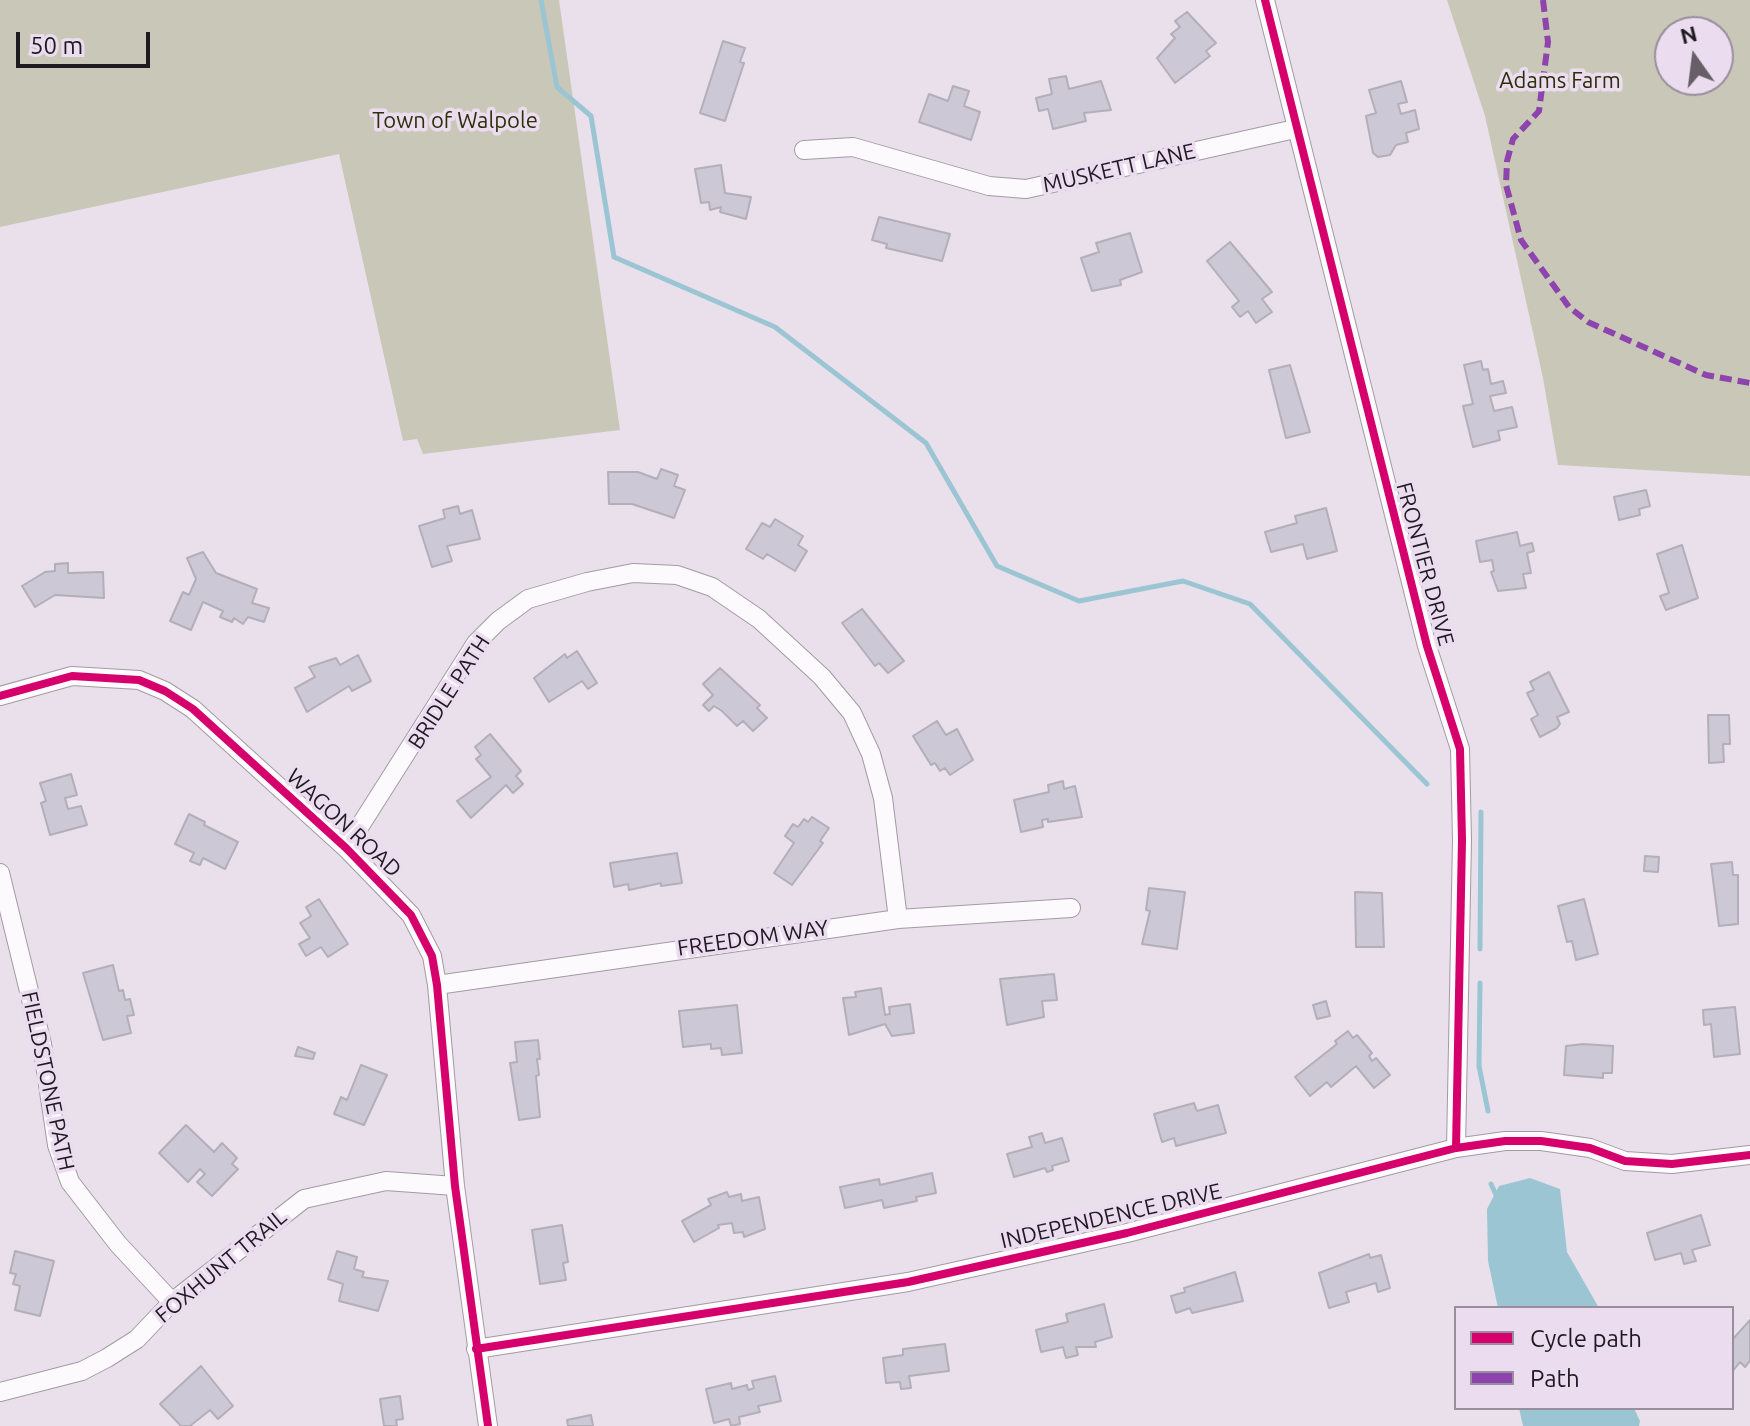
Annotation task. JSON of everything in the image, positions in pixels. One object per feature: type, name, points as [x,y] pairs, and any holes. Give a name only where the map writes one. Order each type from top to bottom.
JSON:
[{"type":"street","name":"FRONTIER DRIVE","points":[[1265,0],[1427,646],[1460,749],[1462,840],[1456,1148]]},
{"type":"street","name":"MUSKETT LANE","points":[[804,150],[853,147],[989,186],[1026,189],[1295,129]]},
{"type":"street","name":"BRIDLE PATH","points":[[346,848],[476,643],[498,621],[528,599],[587,582],[633,573],[677,575],[712,587],[759,619],[822,677],[852,713],[871,754],[883,798],[898,919]]},
{"type":"street","name":"WAGON ROAD","points":[[0,696],[72,676],[139,680],[165,691],[193,709],[346,848],[411,915],[432,956],[437,985],[455,1186],[488,1426]]},
{"type":"street","name":"FIELDSTONE PATH","points":[[0,873],[42,1044],[57,1145],[70,1182],[118,1244],[172,1302]]},
{"type":"street","name":"FREEDOM WAY","points":[[437,985],[898,919],[1071,908]]},
{"type":"street","name":"INDEPENDENCE DRIVE","points":[[476,1349],[908,1282],[1127,1233],[1456,1148],[1505,1141],[1541,1141],[1590,1148],[1625,1161],[1672,1164],[1750,1155]]},
{"type":"street","name":"FOXHUNT TRAIL","points":[[0,1392],[82,1371],[137,1339],[172,1302],[304,1199],[386,1181],[455,1186]]},
{"type":"green space","name":"Town of Walpole","points":[[0,0],[559,0],[620,430],[423,454],[417,439],[403,441],[339,154],[0,227]]},
{"type":"green space","name":"Adams Farm","points":[[1447,0],[1750,0],[1750,476],[1558,465],[1543,378],[1485,116]]},
{"type":"water","points":[[1530,1178],[1560,1189],[1567,1252],[1598,1306],[1498,1306],[1488,1261],[1487,1209],[1499,1186]]},
{"type":"water","points":[[1519,1410],[1635,1410],[1640,1421],[1639,1426],[1523,1426]]},
{"type":"building","points":[[1187,12],[1216,43],[1206,51],[1210,56],[1175,83],[1157,58],[1175,38],[1171,34],[1180,27],[1175,21]]},
{"type":"building","points":[[723,41],[745,48],[740,62],[744,63],[725,121],[700,113]]},
{"type":"building","points":[[1066,76],[1069,89],[1101,81],[1111,110],[1084,113],[1086,121],[1053,129],[1048,109],[1039,111],[1036,98],[1052,94],[1049,79]]},
{"type":"building","points":[[1401,81],[1407,102],[1398,104],[1401,114],[1415,110],[1419,129],[1406,133],[1408,142],[1396,145],[1390,155],[1378,157],[1373,153],[1366,116],[1376,113],[1369,90]]},
{"type":"building","points":[[953,86],[969,91],[964,106],[980,112],[971,140],[919,122],[929,94],[948,101]]},
{"type":"building","points":[[721,165],[725,193],[751,197],[746,219],[720,212],[721,207],[710,210],[709,202],[701,203],[695,169]]},
{"type":"building","points":[[879,217],[950,234],[942,261],[886,248],[887,244],[872,240]]},
{"type":"building","points":[[1130,233],[1142,272],[1120,280],[1121,285],[1092,291],[1081,258],[1099,252],[1096,243]]},
{"type":"building","points":[[1230,242],[1272,292],[1262,299],[1272,312],[1256,323],[1248,311],[1240,317],[1232,307],[1239,301],[1207,261]]},
{"type":"building","points":[[1481,361],[1483,370],[1488,369],[1491,384],[1503,381],[1506,393],[1490,396],[1494,411],[1512,407],[1517,427],[1498,431],[1500,440],[1473,447],[1463,406],[1473,404],[1464,365]]},
{"type":"building","points":[[1290,365],[1310,432],[1286,438],[1269,370]]},
{"type":"building","points":[[661,469],[678,475],[674,486],[685,490],[674,518],[632,504],[609,504],[608,472],[638,472],[657,479]]},
{"type":"building","points":[[1646,490],[1650,506],[1639,509],[1640,515],[1619,520],[1614,497]]},
{"type":"building","points":[[458,506],[460,514],[472,510],[480,539],[447,546],[452,561],[432,567],[419,526],[445,518],[443,510]]},
{"type":"building","points":[[1326,508],[1337,551],[1307,559],[1303,544],[1271,552],[1265,532],[1297,523],[1295,516]]},
{"type":"building","points":[[775,519],[803,536],[798,545],[807,551],[795,571],[767,554],[763,559],[746,549],[762,523],[770,527]]},
{"type":"building","points":[[1517,532],[1520,546],[1532,543],[1534,551],[1527,553],[1531,573],[1523,574],[1526,588],[1498,591],[1491,572],[1494,571],[1492,560],[1480,562],[1476,541]]},
{"type":"building","points":[[1682,545],[1698,598],[1666,610],[1660,596],[1669,593],[1657,554]]},
{"type":"building","points":[[203,552],[216,573],[257,589],[252,603],[269,608],[264,622],[248,617],[243,624],[234,618],[232,622],[220,617],[223,611],[203,602],[191,630],[170,621],[183,592],[189,595],[196,579],[187,558]]},
{"type":"building","points":[[68,563],[68,573],[103,572],[104,598],[55,595],[35,607],[22,586],[45,572],[55,571],[55,564]]},
{"type":"building","points":[[862,609],[904,661],[888,673],[879,663],[875,666],[842,623]]},
{"type":"building","points":[[577,651],[597,683],[588,689],[582,681],[549,702],[534,678],[565,654],[567,658]]},
{"type":"building","points":[[358,655],[371,681],[352,691],[349,686],[307,712],[295,688],[315,677],[309,667],[336,658],[340,665]]},
{"type":"building","points":[[720,668],[760,705],[757,708],[767,718],[753,731],[743,721],[737,726],[714,706],[709,711],[703,705],[713,695],[703,684]]},
{"type":"building","points":[[1549,672],[1569,712],[1557,717],[1560,724],[1557,728],[1540,737],[1531,719],[1538,715],[1527,693],[1534,690],[1530,682]]},
{"type":"building","points":[[1708,715],[1729,715],[1730,744],[1723,744],[1724,762],[1709,763]]},
{"type":"building","points":[[937,721],[946,735],[957,729],[973,760],[950,775],[945,768],[940,771],[935,763],[931,765],[913,736]]},
{"type":"building","points":[[490,734],[521,771],[516,776],[523,784],[513,793],[506,785],[471,818],[457,801],[491,777],[476,759],[481,755],[475,747]]},
{"type":"building","points":[[71,774],[77,795],[65,798],[68,809],[81,806],[87,825],[50,835],[41,803],[46,801],[40,783]]},
{"type":"building","points":[[1063,781],[1064,789],[1075,786],[1082,817],[1048,822],[1048,819],[1042,820],[1043,827],[1021,832],[1014,800],[1049,792],[1048,785]]},
{"type":"building","points":[[189,814],[238,842],[225,869],[203,858],[200,865],[190,861],[194,853],[175,844]]},
{"type":"building","points":[[812,817],[829,828],[820,841],[823,843],[792,885],[774,873],[794,843],[785,836],[793,824],[798,827],[804,819],[808,822]]},
{"type":"building","points":[[677,853],[682,883],[661,886],[661,883],[629,890],[628,884],[614,887],[610,863]]},
{"type":"building","points":[[1645,856],[1659,857],[1658,872],[1644,871]]},
{"type":"building","points":[[1732,862],[1733,875],[1738,875],[1738,924],[1719,926],[1711,864]]},
{"type":"building","points":[[1149,888],[1185,892],[1177,949],[1142,944],[1150,911],[1146,910]]},
{"type":"building","points":[[1355,892],[1382,893],[1384,947],[1356,947]]},
{"type":"building","points":[[319,899],[348,944],[328,957],[321,947],[306,956],[299,944],[310,938],[300,923],[311,916],[306,907]]},
{"type":"building","points":[[1584,899],[1598,954],[1576,960],[1572,941],[1567,942],[1558,906]]},
{"type":"building","points":[[113,965],[119,991],[123,990],[125,1000],[130,999],[134,1015],[127,1016],[131,1033],[103,1040],[83,973]]},
{"type":"building","points":[[1054,974],[1057,1000],[1042,1001],[1044,1017],[1007,1025],[1000,979]]},
{"type":"building","points":[[881,988],[885,1015],[890,1014],[889,1007],[910,1004],[914,1033],[892,1036],[885,1024],[849,1035],[843,998],[856,997],[855,992]]},
{"type":"building","points":[[1326,1001],[1330,1016],[1317,1019],[1313,1005]]},
{"type":"building","points":[[737,1005],[742,1053],[722,1055],[721,1048],[711,1049],[711,1044],[683,1047],[679,1011]]},
{"type":"building","points":[[1735,1007],[1740,1054],[1714,1057],[1711,1024],[1704,1025],[1703,1010]]},
{"type":"building","points":[[1348,1031],[1353,1038],[1357,1035],[1372,1053],[1369,1056],[1372,1061],[1376,1058],[1390,1075],[1374,1088],[1356,1066],[1331,1087],[1327,1082],[1310,1096],[1295,1077],[1337,1044],[1335,1041]]},
{"type":"building","points":[[538,1040],[540,1059],[537,1059],[539,1075],[536,1076],[540,1117],[519,1120],[510,1063],[517,1062],[515,1042]]},
{"type":"building","points":[[1566,1046],[1613,1046],[1612,1073],[1603,1073],[1603,1078],[1564,1075]]},
{"type":"building","points":[[298,1047],[315,1053],[313,1059],[295,1056]]},
{"type":"building","points":[[361,1065],[387,1075],[364,1125],[334,1114],[341,1097],[347,1100]]},
{"type":"building","points":[[1194,1103],[1197,1111],[1218,1105],[1226,1133],[1176,1146],[1174,1138],[1162,1142],[1154,1114]]},
{"type":"building","points":[[186,1125],[214,1152],[222,1143],[237,1158],[232,1164],[238,1169],[212,1196],[197,1182],[205,1174],[200,1169],[188,1182],[159,1153]]},
{"type":"building","points":[[1042,1133],[1045,1143],[1062,1138],[1069,1161],[1052,1166],[1053,1170],[1047,1172],[1045,1168],[1014,1177],[1007,1154],[1032,1147],[1029,1137]]},
{"type":"building","points":[[932,1173],[936,1193],[916,1197],[917,1201],[884,1208],[882,1200],[845,1208],[840,1187],[879,1179],[880,1185]]},
{"type":"building","points":[[727,1192],[729,1197],[741,1194],[742,1201],[759,1197],[765,1229],[744,1237],[743,1232],[734,1233],[732,1223],[718,1225],[719,1228],[694,1242],[682,1221],[711,1205],[708,1199]]},
{"type":"building","points":[[1701,1215],[1710,1245],[1692,1250],[1696,1261],[1684,1264],[1681,1253],[1655,1260],[1647,1233]]},
{"type":"building","points":[[562,1225],[568,1262],[563,1263],[566,1280],[540,1284],[532,1230]]},
{"type":"building","points":[[15,1251],[54,1261],[40,1316],[15,1310],[20,1286],[13,1284],[16,1274],[10,1273]]},
{"type":"building","points":[[337,1251],[357,1257],[354,1269],[364,1272],[362,1277],[388,1281],[378,1311],[339,1301],[343,1284],[328,1279]]},
{"type":"building","points":[[1369,1254],[1370,1258],[1381,1255],[1390,1288],[1378,1292],[1376,1283],[1346,1292],[1349,1302],[1329,1308],[1319,1273]]},
{"type":"building","points":[[1235,1272],[1243,1301],[1192,1313],[1190,1308],[1176,1313],[1171,1296],[1185,1292],[1184,1288]]},
{"type":"building","points":[[1104,1304],[1112,1337],[1095,1342],[1096,1347],[1076,1347],[1078,1355],[1066,1358],[1063,1347],[1041,1352],[1036,1330],[1068,1322],[1066,1314]]},
{"type":"building","points":[[1750,1320],[1750,1361],[1745,1367],[1740,1362],[1734,1370],[1734,1338]]},
{"type":"building","points":[[945,1344],[949,1371],[909,1376],[911,1388],[901,1389],[900,1382],[886,1383],[883,1358],[903,1355],[903,1349]]},
{"type":"building","points":[[201,1366],[233,1406],[218,1419],[210,1410],[190,1426],[181,1426],[160,1404]]},
{"type":"building","points":[[775,1376],[781,1401],[758,1406],[760,1412],[739,1417],[740,1424],[731,1426],[729,1419],[714,1423],[706,1389],[731,1383],[732,1389],[747,1385],[748,1390],[754,1388],[752,1381]]},
{"type":"building","points":[[400,1396],[403,1419],[396,1420],[397,1426],[384,1426],[380,1399]]},
{"type":"building","points":[[591,1415],[593,1426],[568,1426],[567,1420]]},
{"type":"waterway","points":[[541,0],[557,87],[591,116],[614,257],[775,327],[926,443],[997,566],[1079,601],[1183,581],[1250,604],[1427,784]]},
{"type":"waterway","points":[[1480,949],[1481,812]]},
{"type":"waterway","points":[[1480,983],[1479,1066],[1488,1111]]},
{"type":"waterway","points":[[1491,1184],[1497,1197]]},
{"type":"marked path","points":[[1543,0],[1548,42],[1539,111],[1513,139],[1507,161],[1506,185],[1521,240],[1569,307],[1588,322],[1706,375],[1750,383]]},
{"type":"cycle path","points":[[1265,0],[1427,646],[1460,749],[1462,840],[1456,1148]]},
{"type":"cycle path","points":[[0,696],[72,676],[139,680],[165,691],[193,709],[346,848],[411,915],[432,956],[437,985],[455,1186],[488,1426]]},
{"type":"cycle path","points":[[476,1349],[908,1282],[1127,1233],[1456,1148],[1505,1141],[1541,1141],[1590,1148],[1625,1161],[1672,1164],[1750,1155]]}]
